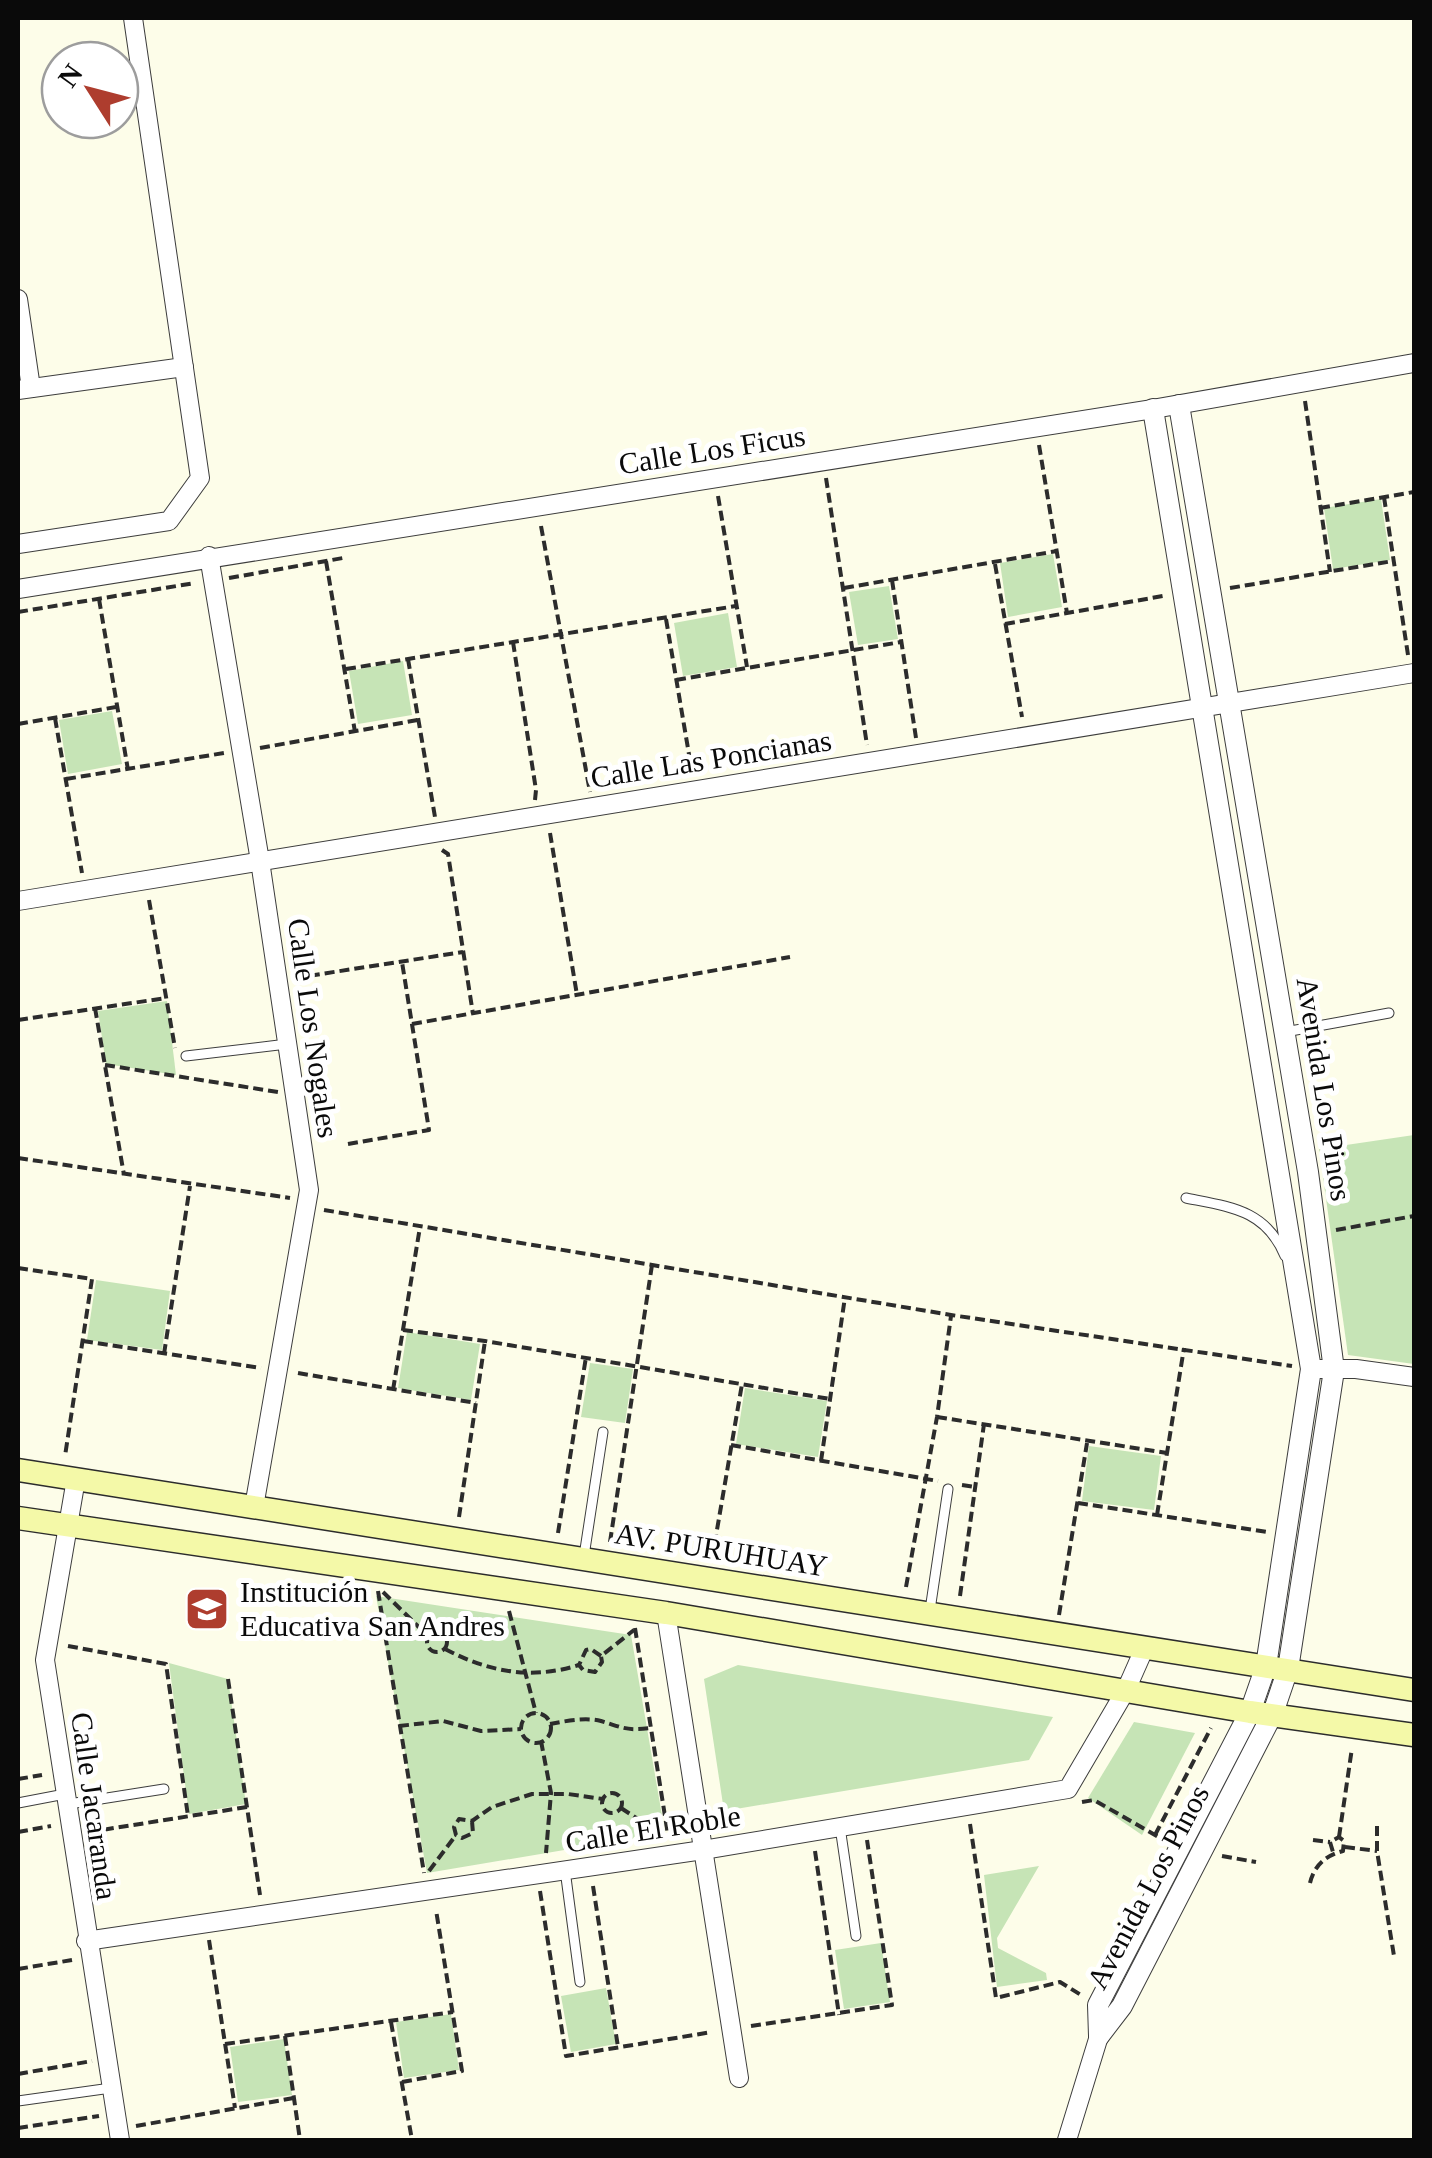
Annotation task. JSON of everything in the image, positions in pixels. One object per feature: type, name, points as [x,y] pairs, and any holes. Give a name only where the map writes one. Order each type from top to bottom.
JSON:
[{"type":"main road","name":"AV. PURUHUAY","points":[[18,1470],[1414,1690]]},
{"type":"main road","points":[[18,1518],[666,1613],[1223,1707],[1414,1735]]},
{"type":"street","points":[[18,544],[169,521],[200,478],[133,18]]},
{"type":"street","points":[[18,299],[24,389],[184,367]]},
{"type":"street","name":"Calle Los Ficus","points":[[18,589],[1154,409],[1414,363]]},
{"type":"street","name":"Avenida Los Pinos","points":[[1100,2036],[1122,2006],[1202,1852],[1262,1712],[1277,1668],[1334,1370],[1308,1172],[1179,404]]},
{"type":"street","name":"Avenida Los Pinos","points":[[1154,409],[1312,1369],[1277,1668]]},
{"type":"street","name":"Calle Los Nogales","points":[[209,556],[260,860],[309,1190],[298,1202],[254,1507]]},
{"type":"street","name":"Calle Las Poncianas","points":[[18,902],[1413,673]]},
{"type":"street","points":[[1312,1369],[1356,1369],[1414,1377]]},
{"type":"street","name":"Calle Jacaranda","points":[[76,1479],[45,1660],[120,2140]]},
{"type":"street","points":[[666,1613],[738,2078]]},
{"type":"street","name":"Calle El Roble","points":[[86,1940],[263,1914],[433,1881],[541,1866],[564,1870],[703,1850],[1068,1789],[1126,1690],[1145,1647]]},
{"type":"street","name":"Avenida Los Pinos","points":[[1100,2036],[1098,2005],[1179,1848],[1262,1712]]},
{"type":"street","points":[[1067,2140],[1100,2036]]},
{"type":"lane","points":[[1285,1032],[1389,1014]]},
{"type":"lane","points":[[186,1056],[287,1044]]},
{"type":"lane","points":[[1186,1198],[1219,1203],[1263,1222],[1280,1244],[1299,1292]]},
{"type":"lane","points":[[583,1559],[603,1432]]},
{"type":"lane","points":[[929,1613],[950,1485]]},
{"type":"lane","points":[[18,1803],[164,1790]]},
{"type":"lane","points":[[840,1827],[856,1936]]},
{"type":"lane","points":[[564,1870],[580,1982]]},
{"type":"lane","points":[[18,2101],[111,2088]]},
{"type":"path","points":[[1302,381],[1330,572]]},
{"type":"path","points":[[1039,442],[1067,614]]},
{"type":"path","points":[[826,478],[867,748]]},
{"type":"path","points":[[1320,508],[1414,492]]},
{"type":"path","points":[[718,496],[747,667]]},
{"type":"path","points":[[1384,497],[1413,673]]},
{"type":"path","points":[[542,526],[590,792]]},
{"type":"path","points":[[844,588],[1057,551]]},
{"type":"path","points":[[326,561],[355,732]]},
{"type":"path","points":[[1212,591],[1393,561]]},
{"type":"path","points":[[995,562],[1022,722]]},
{"type":"path","points":[[18,612],[213,580]]},
{"type":"path","points":[[892,580],[916,740]]},
{"type":"path","points":[[1006,624],[1184,593]]},
{"type":"path","points":[[99,599],[128,770]]},
{"type":"path","points":[[346,669],[736,606]]},
{"type":"path","points":[[666,617],[693,777]]},
{"type":"path","points":[[513,642],[536,790],[534,804]]},
{"type":"path","points":[[676,680],[901,642]]},
{"type":"path","points":[[408,659],[440,849],[448,854],[474,1014]]},
{"type":"path","points":[[18,724],[116,707]]},
{"type":"path","points":[[55,718],[82,878]]},
{"type":"path","points":[[256,749],[419,720]]},
{"type":"path","points":[[66,779],[225,753]]},
{"type":"path","points":[[542,832],[551,833],[577,995]]},
{"type":"path","points":[[149,897],[180,1078]]},
{"type":"path","points":[[295,978],[464,952]]},
{"type":"path","points":[[412,1024],[790,957]]},
{"type":"path","points":[[348,1144],[429,1130],[402,962]]},
{"type":"path","points":[[18,1020],[168,998]]},
{"type":"path","points":[[95,1008],[124,1174]]},
{"type":"path","points":[[105,1065],[284,1093]]},
{"type":"path","points":[[18,1158],[298,1202],[951,1315],[1312,1369]]},
{"type":"path","points":[[164,1354],[190,1184]]},
{"type":"path","points":[[1336,1230],[1414,1216]]},
{"type":"path","points":[[393,1390],[420,1226]]},
{"type":"path","points":[[610,1542],[652,1265]]},
{"type":"path","points":[[18,1268],[92,1279],[64,1456]]},
{"type":"path","points":[[821,1461],[845,1297]]},
{"type":"path","points":[[905,1592],[951,1315]]},
{"type":"path","points":[[403,1330],[485,1340],[830,1399]]},
{"type":"path","points":[[459,1517],[485,1340]]},
{"type":"path","points":[[82,1341],[265,1368]]},
{"type":"path","points":[[1158,1515],[1184,1348]]},
{"type":"path","points":[[558,1533],[586,1357]]},
{"type":"path","points":[[293,1372],[476,1404]]},
{"type":"path","points":[[712,1560],[742,1384]]},
{"type":"path","points":[[936,1417],[1167,1454]]},
{"type":"path","points":[[959,1601],[984,1424]]},
{"type":"path","points":[[1059,1617],[1087,1442]]},
{"type":"path","points":[[731,1445],[976,1487]]},
{"type":"path","points":[[1078,1504],[1268,1532]]},
{"type":"path","points":[[402,2082],[462,2072],[433,1881],[399,1726],[378,1584],[428,1636],[427,1647],[432,1652],[444,1649],[478,1665],[528,1673],[579,1664]]},
{"type":"path","points":[[526,1609],[507,1606],[536,1713]]},
{"type":"path","points":[[618,1625],[636,1628]]},
{"type":"path","points":[[601,1656],[636,1628]]},
{"type":"path","points":[[636,1628],[668,1839]]},
{"type":"path","points":[[428,1636],[443,1634],[447,1644],[444,1649]]},
{"type":"path","points":[[64,1645],[166,1664],[188,1816]]},
{"type":"path","points":[[586,1650],[597,1651],[601,1656],[602,1662],[595,1672],[583,1670],[579,1664],[586,1650]]},
{"type":"path","points":[[228,1679],[263,1914]]},
{"type":"path","points":[[1155,1835],[1223,1707]]},
{"type":"path","points":[[536,1713],[550,1724],[549,1734],[541,1741],[528,1740],[521,1729],[526,1716],[536,1713]]},
{"type":"path","points":[[550,1724],[599,1720],[618,1728],[651,1728]]},
{"type":"path","points":[[399,1726],[443,1721],[481,1731],[521,1729]]},
{"type":"path","points":[[1354,1740],[1339,1837],[1345,1846],[1378,1851]]},
{"type":"path","points":[[541,1741],[551,1793],[541,1866],[566,2056]]},
{"type":"path","points":[[18,1779],[48,1774]]},
{"type":"path","points":[[433,1881],[456,1835],[458,1819],[472,1820],[510,1800],[551,1793],[603,1799]]},
{"type":"path","points":[[617,1794],[622,1808],[609,1814],[604,1810],[603,1799],[617,1794]]},
{"type":"path","points":[[1076,1803],[1094,1800],[1179,1848]]},
{"type":"path","points":[[88,1832],[247,1806]]},
{"type":"path","points":[[622,1808],[668,1839]]},
{"type":"path","points":[[456,1835],[462,1838],[473,1833],[472,1820]]},
{"type":"path","points":[[970,1821],[996,1998],[1060,1982],[1098,2005]]},
{"type":"path","points":[[18,1832],[56,1826]]},
{"type":"path","points":[[1378,1826],[1378,1851],[1394,1956]]},
{"type":"path","points":[[1313,1840],[1330,1842],[1339,1837]]},
{"type":"path","points":[[651,1842],[668,1839]]},
{"type":"path","points":[[867,1840],[892,2005]]},
{"type":"path","points":[[1330,1842],[1333,1852]]},
{"type":"path","points":[[1310,1883],[1313,1872],[1345,1846]]},
{"type":"path","points":[[814,1849],[840,2015]]},
{"type":"path","points":[[1202,1852],[1256,1862]]},
{"type":"path","points":[[591,1866],[618,2048]]},
{"type":"path","points":[[207,1923],[234,2108]]},
{"type":"path","points":[[18,1969],[76,1960]]},
{"type":"path","points":[[225,2044],[453,2012]]},
{"type":"path","points":[[390,2021],[412,2140]]},
{"type":"path","points":[[285,2036],[300,2140]]},
{"type":"path","points":[[18,2074],[92,2061]]},
{"type":"path","points":[[134,2126],[294,2098]]},
{"type":"path","points":[[18,2128],[99,2116]]},
{"type":"green space","points":[[1381,499],[1390,560],[1333,569],[1324,508]]},
{"type":"green space","points":[[1053,554],[1062,607],[1008,617],[1000,563]]},
{"type":"green space","points":[[889,586],[898,639],[858,645],[849,592]]},
{"type":"green space","points":[[728,613],[737,667],[683,676],[674,623]]},
{"type":"green space","points":[[403,661],[412,715],[358,724],[349,671]]},
{"type":"green space","points":[[112,711],[122,764],[68,774],[59,720]]},
{"type":"green space","points":[[167,1001],[176,1075],[106,1064],[98,1011]]},
{"type":"green space","points":[[1414,1135],[1414,1364],[1348,1355],[1319,1149]]},
{"type":"green space","points":[[96,1280],[170,1291],[162,1350],[87,1340]]},
{"type":"green space","points":[[407,1332],[480,1344],[471,1400],[398,1388]]},
{"type":"green space","points":[[590,1363],[633,1369],[625,1423],[581,1417]]},
{"type":"green space","points":[[745,1388],[827,1401],[818,1457],[736,1444]]},
{"type":"green space","points":[[1089,1446],[1161,1456],[1154,1510],[1082,1501]]},
{"type":"green space","points":[[376,1596],[631,1635],[665,1833],[427,1873]]},
{"type":"green space","points":[[169,1663],[228,1679],[246,1804],[189,1814]]},
{"type":"green space","points":[[738,1665],[1053,1717],[1029,1760],[724,1811],[704,1679]]},
{"type":"green space","points":[[1134,1722],[1195,1733],[1142,1835],[1088,1798]]},
{"type":"green space","points":[[1039,1866],[997,1938],[998,1948],[1046,1973],[1047,1980],[997,1987],[984,1875]]},
{"type":"green space","points":[[881,1943],[890,2002],[844,2009],[835,1950]]},
{"type":"green space","points":[[606,1988],[616,2044],[571,2052],[561,1996]]},
{"type":"green space","points":[[451,2014],[459,2070],[404,2078],[396,2022]]},
{"type":"green space","points":[[284,2039],[292,2095],[238,2102],[230,2047]]},
{"type":"place","name":"Institución Educativa San Andres","points":[[207,1609]]}]
